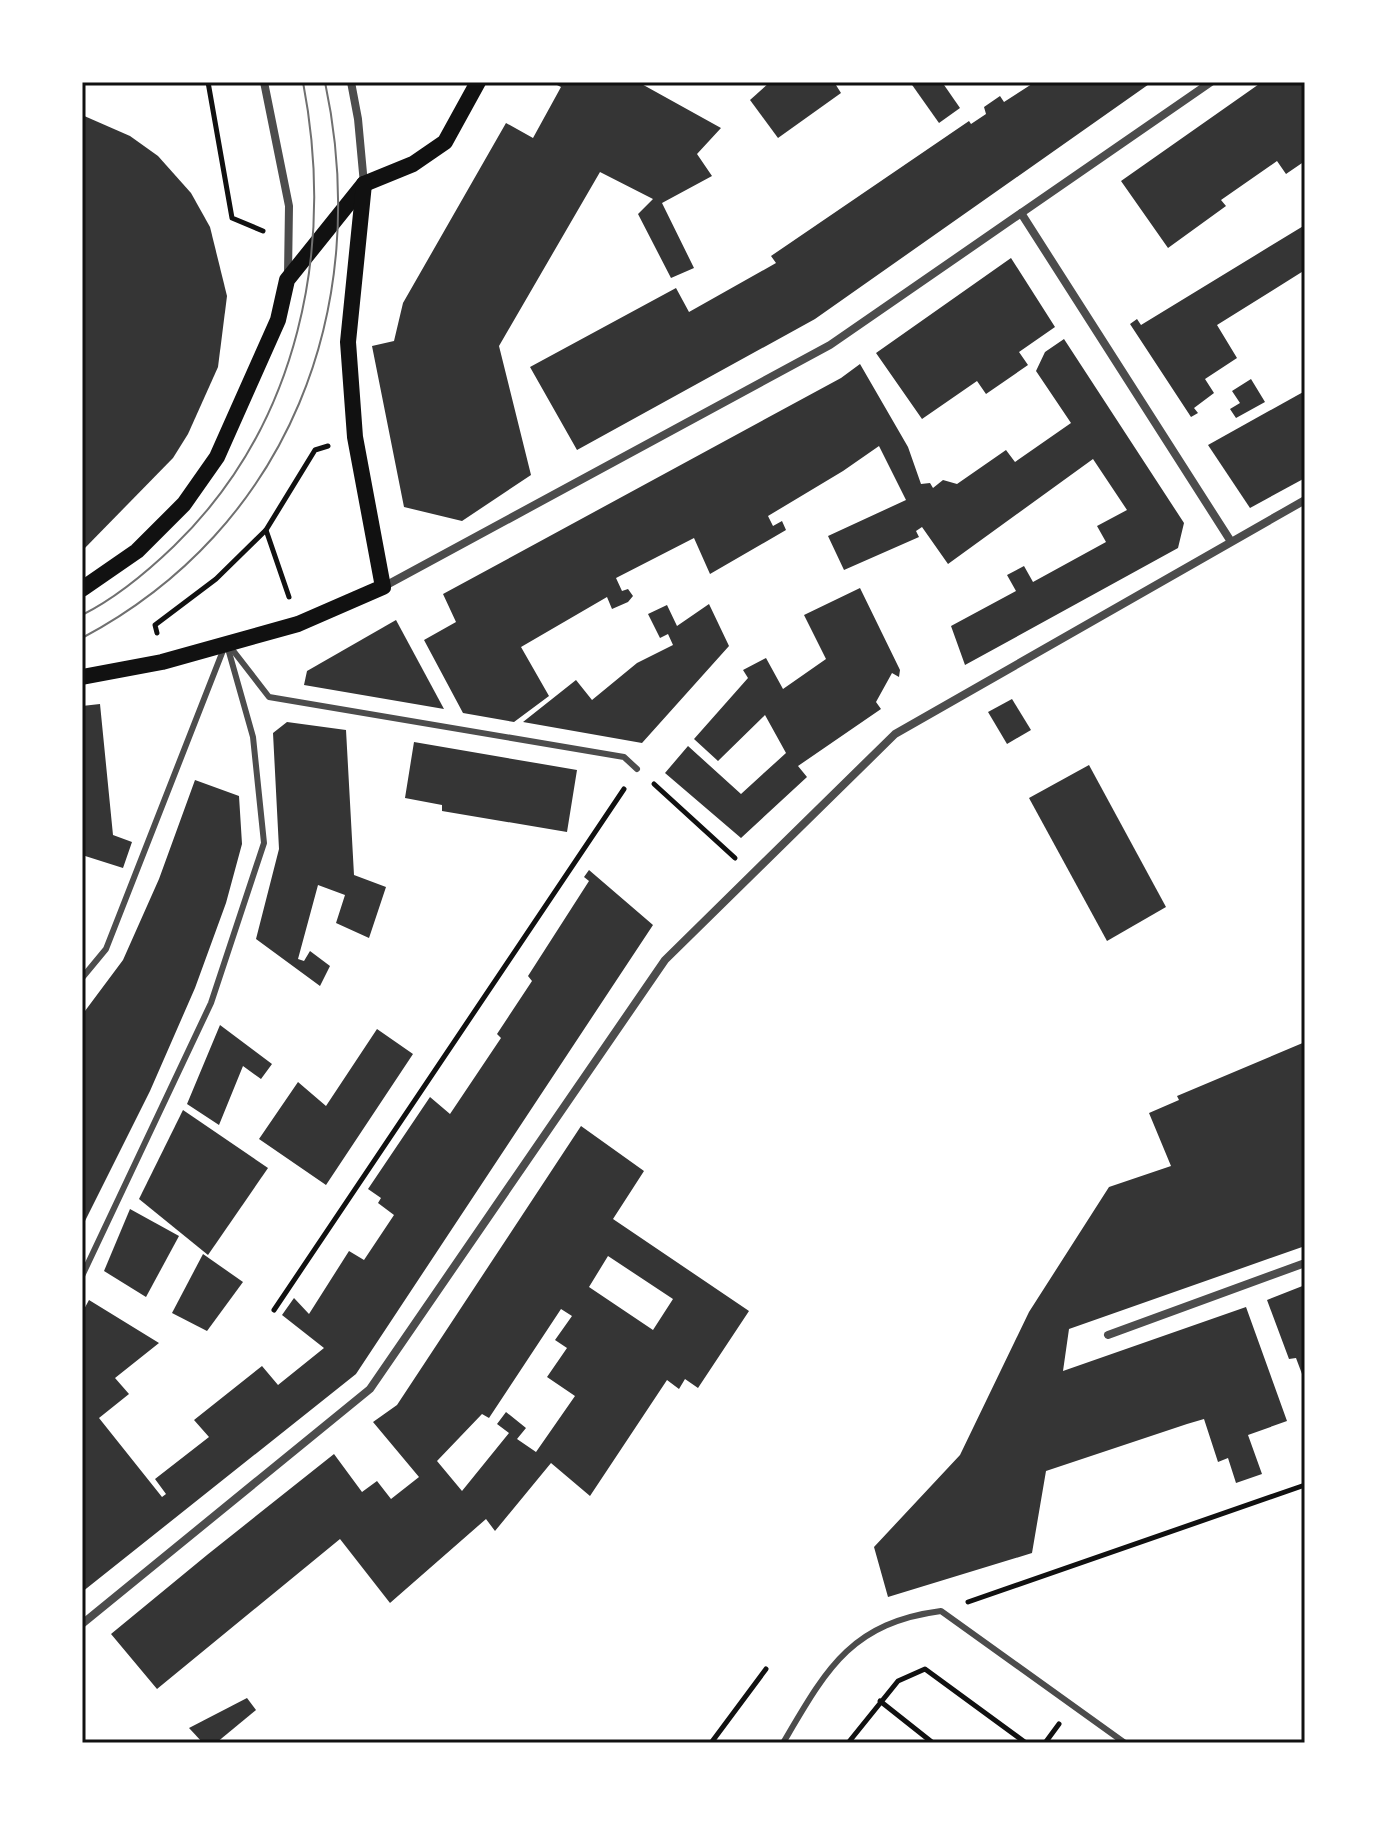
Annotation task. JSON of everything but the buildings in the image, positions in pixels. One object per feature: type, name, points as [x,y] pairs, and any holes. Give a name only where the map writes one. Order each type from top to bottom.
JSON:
[{"type":"main road","points":[[82,589],[137,551],[184,504],[217,457],[278,320],[287,280],[364,184],[413,164],[445,142],[478,82]]},
{"type":"main road","points":[[82,677],[162,662],[226,641],[298,624],[383,587],[355,437],[348,342],[364,184]]},
{"type":"street","points":[[264,82],[289,206],[287,280]]},
{"type":"street","points":[[351,82],[364,184]]},
{"type":"street","points":[[383,587],[830,345],[1211,82]]},
{"type":"street","points":[[1021,213],[1230,540]]},
{"type":"street","points":[[82,1624],[370,1389],[665,960],[895,734],[1230,540],[1305,500]]},
{"type":"street","points":[[1108,1335],[1305,1263]]},
{"type":"lane","points":[[226,641],[269,697],[624,757],[637,769]]},
{"type":"lane","points":[[82,978],[106,949],[226,641]]},
{"type":"lane","points":[[82,1276],[211,1003],[264,843],[253,737],[226,641]]},
{"type":"lane","points":[[783,1743],[822,1678],[870,1631],[913,1615],[941,1611],[1125,1743]]},
{"type":"path","points":[[208,82],[232,218],[290,242]]},
{"type":"path","points":[[162,662],[155,625],[216,579],[266,530],[315,450],[355,437]]},
{"type":"path","points":[[266,530],[298,624]]},
{"type":"path","points":[[274,1310],[637,769],[751,873]]},
{"type":"path","points":[[941,1611],[1305,1485]]},
{"type":"path","points":[[711,1743],[766,1669]]},
{"type":"path","points":[[849,1743],[898,1681],[925,1669],[1026,1743]]},
{"type":"path","points":[[880,1701],[933,1743]]},
{"type":"tram line","points":[[82,615],[119,593],[153,565],[217,498],[251,446],[278,390],[297,331],[309,270],[314,208],[312,145],[303,82]]},
{"type":"tram line","points":[[82,638],[154,592],[214,536],[263,473],[299,404],[324,328],[336,249],[337,166],[325,82]]}]
